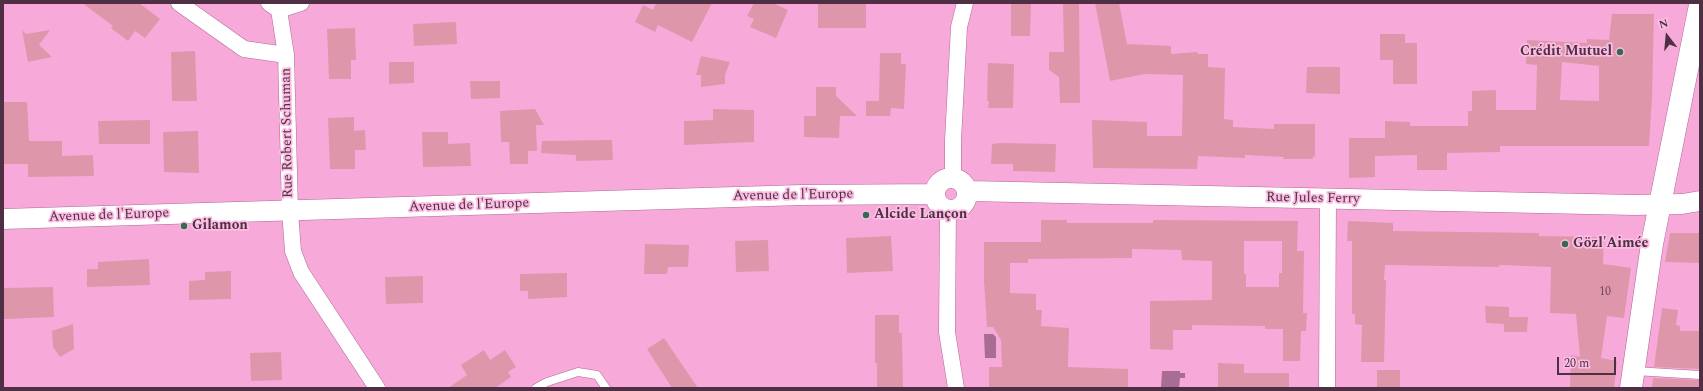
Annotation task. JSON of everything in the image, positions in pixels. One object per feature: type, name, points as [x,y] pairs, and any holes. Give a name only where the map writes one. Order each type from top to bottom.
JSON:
[{"type":"main road","points":[[1632,380],[1659,204],[1700,5]]},
{"type":"street","name":"Rue Robert Schuman","points":[[179,3],[244,49],[286,55]]},
{"type":"street","points":[[274,6],[301,3]]},
{"type":"street","points":[[952,177],[959,34],[963,4]]},
{"type":"street","name":"Rue Robert Schuman","points":[[274,6],[286,55],[290,211],[293,251],[301,272],[377,388]]},
{"type":"street","points":[[952,177],[963,181],[968,191],[966,202],[962,206],[953,210],[948,210],[938,204],[935,188],[942,180],[952,177]]},
{"type":"street","name":"Rue Jules Ferry","points":[[968,191],[1635,205],[1682,204],[1700,200]]},
{"type":"street","name":"Avenue de l'Europe","points":[[3,219],[802,195],[935,194]]},
{"type":"street","points":[[1327,388],[1328,199]]},
{"type":"street","points":[[948,210],[947,332],[956,388]]},
{"type":"lane","points":[[536,388],[547,382],[578,372],[597,375],[606,388]]},
{"type":"lane","points":[[1632,380],[1700,375]]},
{"type":"shaded area","points":[[984,334],[993,334],[996,337],[996,358],[985,358]]},
{"type":"shaded area","points":[[1162,371],[1180,371],[1180,373],[1185,373],[1185,378],[1180,378],[1179,388],[1161,388]]},
{"type":"building","points":[[82,3],[139,3],[160,19],[145,38],[135,31],[128,41],[111,28],[113,26]]},
{"type":"building","points":[[656,3],[712,3],[692,42],[658,25],[655,32],[635,22],[643,5],[653,10]]},
{"type":"building","points":[[754,3],[773,3],[788,10],[776,38],[750,27],[754,19],[747,16]]},
{"type":"building","points":[[818,3],[866,3],[866,28],[818,28]]},
{"type":"building","points":[[1011,3],[1031,3],[1030,36],[1011,36]]},
{"type":"building","points":[[1063,3],[1079,3],[1080,103],[1060,103],[1059,77],[1049,70],[1049,52],[1064,52]]},
{"type":"building","points":[[1095,3],[1119,3],[1127,44],[1171,46],[1171,54],[1197,52],[1198,54],[1208,54],[1208,67],[1225,68],[1224,119],[1233,120],[1233,127],[1274,129],[1274,124],[1315,124],[1315,157],[1313,156],[1313,159],[1283,159],[1284,157],[1245,155],[1245,158],[1198,156],[1197,169],[1093,168],[1092,120],[1147,122],[1147,136],[1182,136],[1183,75],[1145,74],[1110,81]]},
{"type":"building","points":[[1612,14],[1654,14],[1649,146],[1500,146],[1500,152],[1447,153],[1447,170],[1417,170],[1417,155],[1375,156],[1375,177],[1349,178],[1349,138],[1385,138],[1385,121],[1410,122],[1410,126],[1468,126],[1468,111],[1472,111],[1472,91],[1496,90],[1496,110],[1536,110],[1537,65],[1526,64],[1527,40],[1587,43],[1587,39],[1609,40]],"holes":[[[1562,62],[1599,66],[1599,101],[1560,100]]]},
{"type":"building","points":[[456,22],[457,44],[414,46],[413,24]]},
{"type":"building","points":[[355,28],[356,60],[351,60],[351,79],[329,79],[327,29]]},
{"type":"building","points":[[22,30],[26,34],[50,30],[39,45],[52,57],[28,62]]},
{"type":"building","points":[[1380,34],[1405,34],[1405,43],[1417,43],[1417,84],[1393,84],[1393,60],[1380,60]]},
{"type":"building","points":[[195,51],[197,101],[172,101],[171,52]]},
{"type":"building","points":[[880,53],[901,53],[901,64],[906,64],[904,109],[891,108],[890,116],[866,116],[866,101],[879,101]]},
{"type":"building","points":[[701,56],[730,62],[725,75],[725,84],[701,87],[701,75],[696,75]]},
{"type":"building","points":[[389,62],[414,62],[414,83],[389,84]]},
{"type":"building","points":[[988,63],[1014,64],[1013,108],[988,108]]},
{"type":"building","points":[[1307,67],[1340,67],[1340,94],[1306,93]]},
{"type":"building","points":[[470,81],[500,81],[500,98],[471,99]]},
{"type":"building","points":[[816,87],[836,87],[836,96],[857,116],[840,116],[839,138],[804,137],[804,116],[816,116]]},
{"type":"building","points":[[3,102],[27,102],[29,141],[62,141],[62,156],[93,155],[94,176],[28,177],[28,164],[3,164]]},
{"type":"building","points":[[535,109],[544,125],[536,125],[537,151],[528,151],[528,164],[510,164],[509,142],[501,142],[500,111]]},
{"type":"building","points":[[713,109],[754,110],[754,142],[684,145],[684,121],[713,120]]},
{"type":"building","points":[[354,117],[354,131],[365,130],[366,150],[355,150],[355,169],[330,169],[328,118]]},
{"type":"building","points":[[150,120],[150,144],[99,144],[98,121]]},
{"type":"building","points":[[198,131],[199,173],[164,172],[163,132]]},
{"type":"building","points":[[422,132],[448,132],[448,144],[470,143],[471,166],[423,167]]},
{"type":"building","points":[[612,140],[613,160],[576,161],[576,155],[541,153],[542,141]]},
{"type":"building","points":[[992,144],[1056,144],[1055,172],[1013,171],[1013,164],[991,164]]},
{"type":"building","points":[[1041,220],[1067,220],[1067,223],[1153,223],[1153,220],[1298,221],[1297,251],[1304,251],[1303,313],[1307,313],[1306,331],[1301,331],[1300,361],[1283,361],[1283,329],[1265,329],[1265,326],[1192,325],[1192,330],[1173,330],[1173,350],[1150,349],[1150,301],[1212,300],[1212,261],[1182,260],[1181,250],[1132,249],[1132,258],[1028,259],[1028,263],[1010,263],[1010,293],[1036,294],[1036,310],[1042,310],[1041,326],[1069,328],[1068,367],[1128,369],[1128,388],[989,388],[989,367],[1002,367],[1001,340],[993,327],[987,327],[984,281],[984,242],[1041,242]],"holes":[[[1244,241],[1282,241],[1282,273],[1279,273],[1279,287],[1246,287],[1246,274],[1244,274]]]},
{"type":"building","points":[[1348,221],[1393,223],[1393,231],[1539,233],[1539,236],[1604,237],[1603,264],[1631,268],[1624,318],[1607,316],[1601,358],[1617,361],[1614,388],[1570,388],[1571,355],[1580,357],[1576,314],[1550,313],[1551,267],[1499,265],[1499,267],[1385,265],[1384,362],[1361,362],[1362,325],[1355,324],[1355,314],[1352,314],[1352,241],[1347,241]]},
{"type":"building","points":[[1670,233],[1700,233],[1700,263],[1665,262]]},
{"type":"building","points":[[891,236],[893,271],[847,273],[846,238]]},
{"type":"building","points":[[768,240],[769,271],[736,272],[735,241]]},
{"type":"building","points":[[645,244],[689,245],[688,267],[668,267],[667,274],[644,274]]},
{"type":"building","points":[[149,259],[150,285],[87,287],[87,269],[98,269],[98,262]]},
{"type":"building","points":[[231,271],[231,299],[189,300],[189,281],[205,280],[205,272]]},
{"type":"building","points":[[567,273],[567,297],[528,299],[528,291],[520,291],[520,274]]},
{"type":"building","points":[[423,276],[423,303],[386,304],[385,277]]},
{"type":"building","points":[[53,287],[54,317],[4,319],[4,288]]},
{"type":"building","points":[[1485,306],[1509,307],[1509,317],[1528,317],[1527,332],[1504,332],[1504,324],[1486,323]]},
{"type":"building","points":[[1662,308],[1678,310],[1676,325],[1680,326],[1680,331],[1700,331],[1700,369],[1654,367]]},
{"type":"building","points":[[875,315],[899,315],[899,333],[902,333],[903,388],[877,388],[877,363],[875,363]]},
{"type":"building","points":[[73,324],[74,349],[60,357],[53,347],[52,331]]},
{"type":"building","points":[[664,338],[698,388],[672,388],[647,349]]},
{"type":"building","points":[[484,350],[490,360],[505,350],[516,367],[508,372],[511,377],[495,388],[448,388],[467,375],[461,365]]},
{"type":"building","points":[[281,352],[282,380],[251,381],[250,353]]},
{"type":"building","points":[[1218,363],[1244,364],[1244,373],[1289,373],[1289,388],[1218,388]]},
{"type":"building","points":[[1377,370],[1400,370],[1400,388],[1377,388]]},
{"type":"building","points":[[1653,378],[1700,380],[1700,388],[1652,388]]},
{"type":"place","name":"Crédit Mutuel","points":[[1620,52]]},
{"type":"place","name":"Alcide Lançon","points":[[866,215]]},
{"type":"place","name":"Gilamon","points":[[184,226]]},
{"type":"place","name":"Gözl'Aimée","points":[[1565,244]]}]
